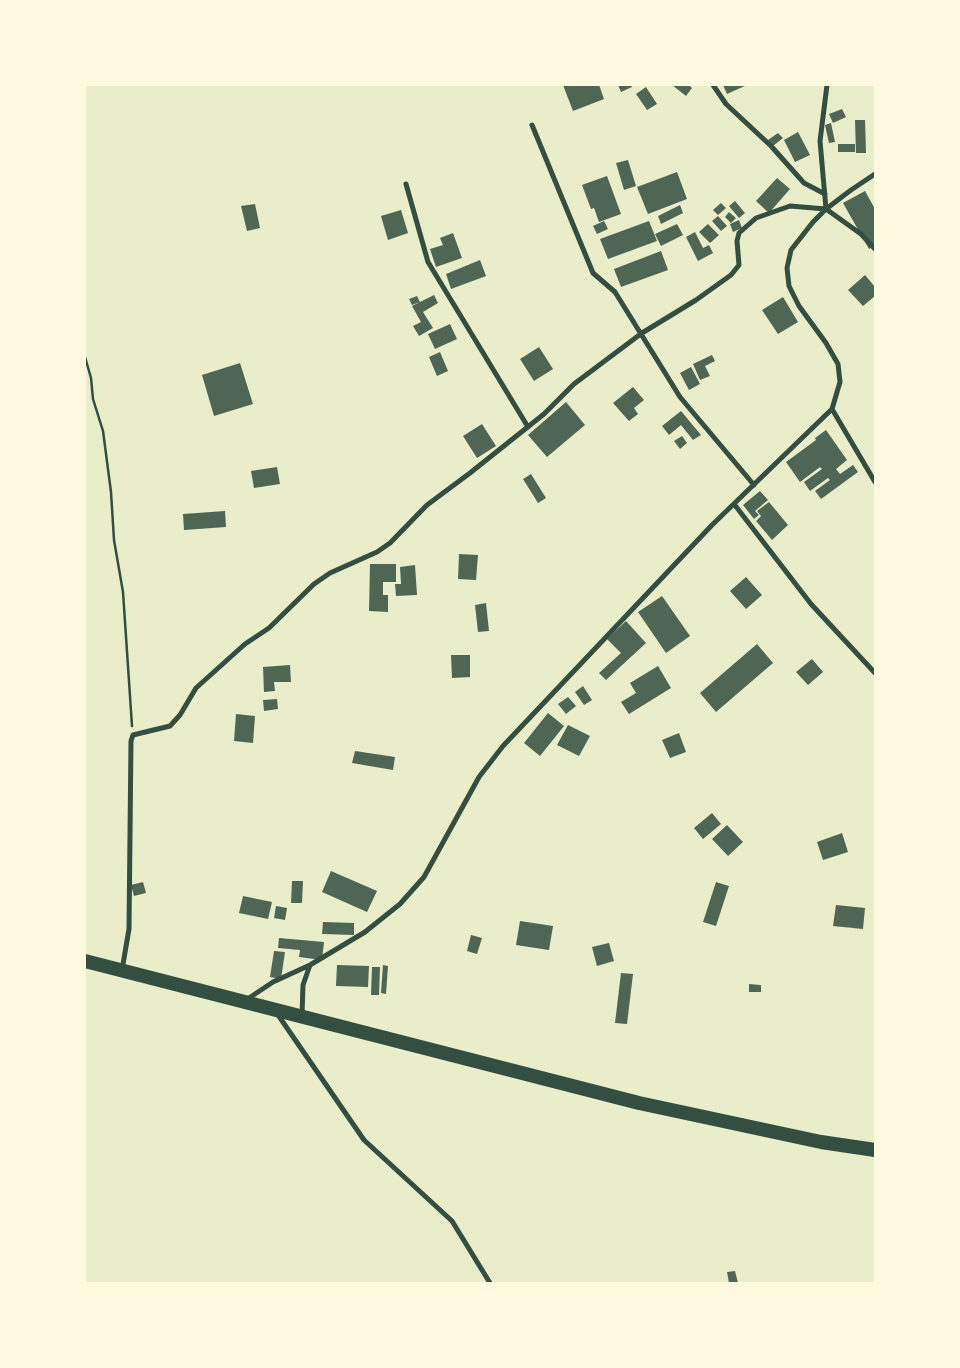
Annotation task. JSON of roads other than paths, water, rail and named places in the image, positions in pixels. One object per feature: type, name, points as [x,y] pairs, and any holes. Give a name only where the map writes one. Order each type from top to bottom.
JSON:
[{"type":"highway","points":[[85,961],[640,1103],[821,1142],[875,1150]]},
{"type":"street","points":[[713,85],[726,104],[771,146],[804,183],[825,194]]},
{"type":"street","points":[[826,210],[820,141],[827,85]]},
{"type":"street","points":[[532,125],[593,273],[615,292],[680,397],[754,484]]},
{"type":"street","points":[[245,1001],[273,982],[310,964],[365,932],[400,904],[424,877],[479,777],[503,746],[712,525],[832,409],[840,382],[838,364],[826,343],[799,306],[789,286],[786,268],[791,250],[813,222],[851,190],[875,174]]},
{"type":"street","points":[[406,184],[428,262],[528,427]]},
{"type":"street","points":[[122,970],[129,929],[131,741],[133,735],[170,726],[180,715],[196,688],[245,644],[269,628],[314,584],[330,573],[377,552],[390,543],[427,504],[470,473],[544,414],[574,384],[642,333],[731,276],[740,265],[737,241],[739,233],[756,218],[790,206],[826,210],[860,234],[875,249]]},
{"type":"street","points":[[832,409],[875,482]]},
{"type":"street","points":[[734,504],[811,604],[875,673]]},
{"type":"street","points":[[302,1015],[303,985],[310,964]]},
{"type":"street","points":[[273,1008],[364,1140],[452,1222],[490,1283]]}]
